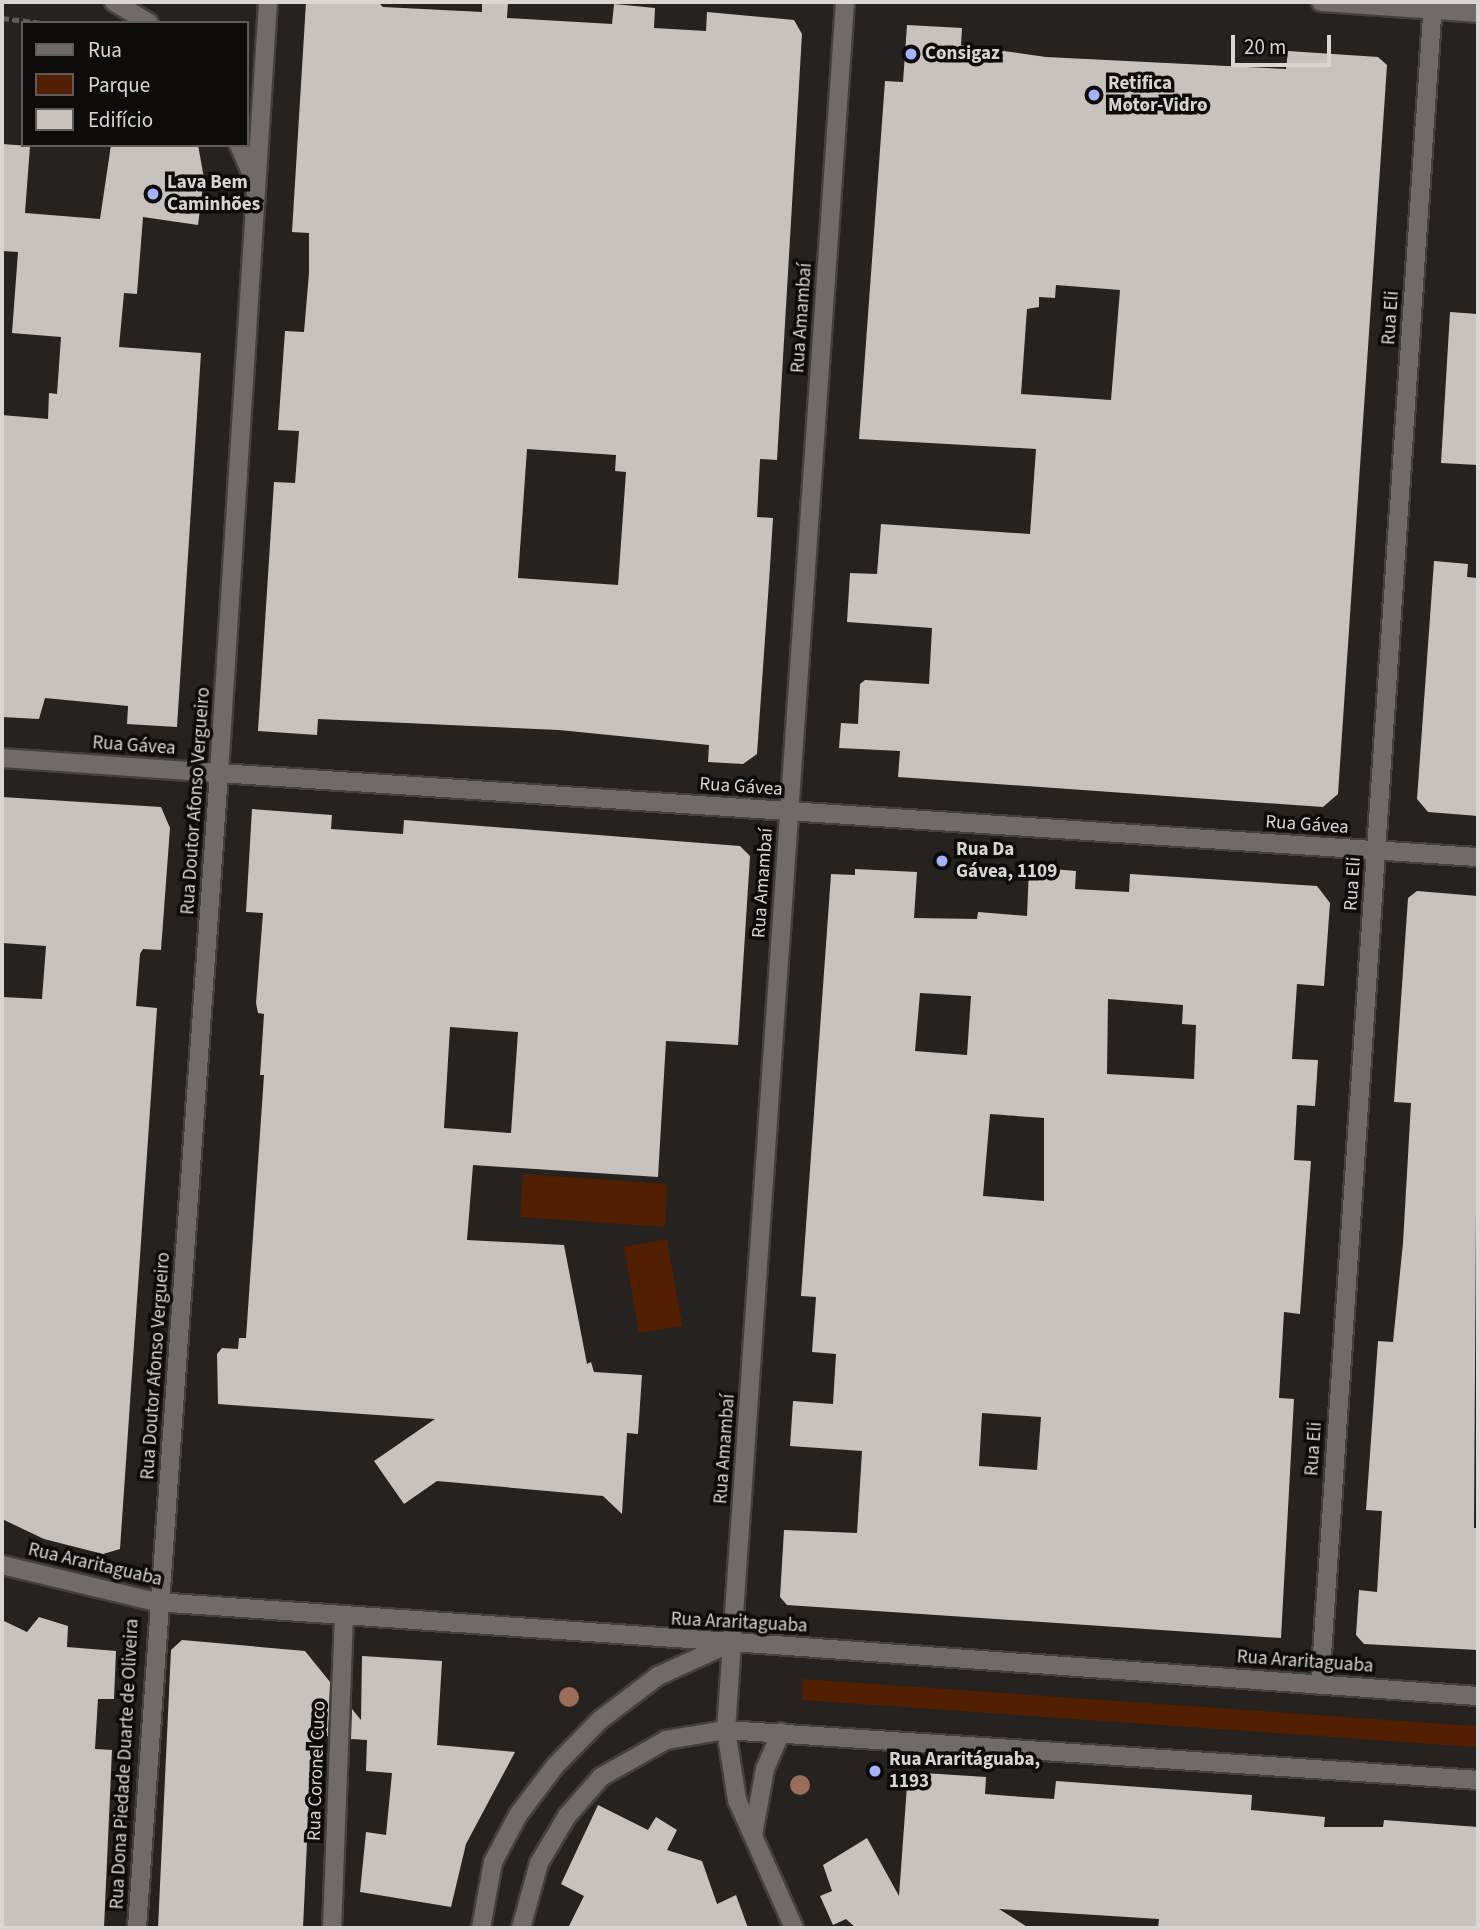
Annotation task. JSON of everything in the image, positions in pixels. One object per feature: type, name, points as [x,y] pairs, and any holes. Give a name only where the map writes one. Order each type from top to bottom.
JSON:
[{"type":"street","points":[[114,2],[146,21]]},
{"type":"street","name":"Rua Doutor Afonso Vergueiro","points":[[156,1602],[219,773],[268,2]]},
{"type":"street","name":"Rua Amambaí","points":[[794,1928],[753,1835],[728,1765],[726,1730],[845,2]]},
{"type":"street","points":[[1321,2],[1433,5],[1478,13]]},
{"type":"street","name":"Rua Eli","points":[[1320,1685],[1433,5]]},
{"type":"street","points":[[240,147],[257,187]]},
{"type":"street","name":"Rua Gávea","points":[[2,758],[1478,857]]},
{"type":"street","name":"Rua Araritaguaba","points":[[2,1565],[156,1602],[1478,1696]]},
{"type":"street","name":"Rua Dona Piedade Duarte de Oliveira","points":[[136,1928],[156,1602]]},
{"type":"street","name":"Rua Coronel Cuco","points":[[332,1928],[344,1615]]},
{"type":"street","points":[[481,1928],[493,1862],[518,1815],[555,1766],[600,1720],[658,1676],[733,1642]]},
{"type":"street","points":[[521,1928],[539,1863],[567,1816],[601,1777],[666,1740],[726,1730],[1478,1780]]},
{"type":"street","points":[[753,1835],[765,1769],[782,1732]]},
{"type":"path","points":[[2,18],[26,21]]},
{"type":"green space","points":[[523,1174],[668,1184],[665,1227],[520,1217]]},
{"type":"green space","points":[[667,1239],[682,1326],[639,1333],[624,1247]]},
{"type":"green space","points":[[803,1679],[1478,1726],[1477,1747],[802,1700]]},
{"type":"building","points":[[306,2],[378,2],[383,7],[482,12],[482,2],[508,2],[507,18],[612,24],[614,4],[655,8],[654,28],[706,31],[707,12],[794,20],[802,34],[777,460],[760,459],[757,517],[773,518],[757,754],[743,764],[708,762],[709,745],[559,730],[318,719],[317,735],[258,731],[274,482],[295,483],[299,431],[278,430],[285,331],[304,332],[309,273],[309,233],[292,232]],"holes":[[[527,449],[616,455],[615,471],[626,472],[618,585],[518,578]]]},
{"type":"building","points":[[907,25],[962,28],[961,45],[1046,57],[1286,69],[1288,51],[1378,57],[1387,65],[1338,794],[1323,807],[898,777],[900,751],[839,748],[841,723],[858,724],[860,684],[865,680],[929,684],[932,628],[847,622],[850,573],[877,574],[881,524],[1030,534],[1036,449],[859,439],[885,81],[903,82]],"holes":[[[1056,285],[1120,290],[1111,400],[1021,394],[1027,309],[1039,307],[1039,297],[1055,298]]]},
{"type":"building","points":[[2,144],[30,147],[25,213],[100,219],[111,147],[198,147],[204,178],[198,225],[143,217],[137,294],[124,293],[119,347],[201,353],[177,727],[127,724],[128,706],[45,698],[39,719],[2,717],[2,415],[48,419],[49,393],[57,394],[61,337],[12,333],[18,252],[2,251]]},
{"type":"building","points":[[1450,312],[1478,314],[1478,465],[1441,463]]},
{"type":"building","points":[[1434,561],[1468,564],[1467,577],[1478,578],[1478,816],[1428,812],[1417,799]]},
{"type":"building","points":[[2,797],[161,807],[170,828],[161,950],[143,949],[140,954],[136,1006],[157,1008],[120,1549],[103,1554],[44,1539],[2,1519],[2,997],[42,999],[46,946],[2,943]]},
{"type":"building","points":[[252,809],[332,815],[331,829],[403,834],[404,820],[740,846],[750,856],[738,1045],[666,1041],[658,1177],[473,1165],[467,1240],[564,1245],[587,1364],[591,1362],[594,1372],[642,1375],[638,1434],[627,1433],[622,1514],[603,1496],[437,1481],[404,1504],[374,1461],[435,1419],[218,1404],[217,1354],[222,1348],[238,1349],[239,1338],[246,1338],[264,1075],[260,1075],[264,1014],[258,1013],[256,1003],[263,913],[246,912]],"holes":[[[450,1027],[518,1032],[511,1133],[444,1128]]]},
{"type":"building","points":[[1029,867],[1076,871],[1075,889],[1129,892],[1130,874],[1317,886],[1330,903],[1324,986],[1297,984],[1292,1059],[1318,1060],[1315,1106],[1297,1105],[1294,1160],[1311,1161],[1300,1314],[1284,1312],[1279,1398],[1294,1399],[1281,1638],[787,1605],[780,1597],[784,1530],[857,1533],[862,1451],[790,1446],[793,1401],[833,1404],[836,1354],[812,1352],[816,1297],[801,1296],[831,874],[855,875],[855,869],[917,872],[914,918],[977,919],[978,912],[1027,916]],"holes":[[[920,993],[971,996],[967,1055],[915,1051]],[[1108,999],[1183,1005],[1182,1024],[1196,1025],[1194,1079],[1107,1074]],[[990,1114],[1044,1118],[1044,1201],[983,1196]],[[982,1413],[1041,1417],[1037,1470],[979,1466]]]},
{"type":"building","points":[[1417,891],[1478,896],[1474,1528],[1478,1528],[1478,1650],[1364,1644],[1356,1635],[1359,1590],[1377,1592],[1382,1511],[1366,1510],[1378,1341],[1393,1342],[1403,1243],[1411,1103],[1394,1102],[1408,898]]},
{"type":"building","points":[[39,1617],[68,1626],[67,1647],[116,1651],[114,1699],[98,1699],[95,1749],[112,1750],[104,1928],[2,1928],[2,1620],[27,1632]]},
{"type":"building","points":[[182,1640],[305,1651],[330,1682],[328,1736],[312,1735],[303,1928],[158,1928],[171,1650]]},
{"type":"building","points":[[362,1656],[442,1661],[437,1745],[515,1752],[466,1844],[451,1907],[360,1892],[366,1832],[386,1835],[392,1773],[366,1771],[367,1740],[351,1739],[352,1709],[361,1720]]},
{"type":"building","points":[[908,1772],[986,1777],[985,1794],[1054,1799],[1056,1781],[1252,1795],[1251,1810],[1325,1817],[1324,1827],[1383,1827],[1384,1820],[1478,1827],[1478,1928],[1158,1928],[1159,1919],[999,1909],[1029,1928],[856,1928],[846,1919],[833,1925],[820,1896],[832,1891],[823,1865],[867,1838],[899,1896]]},
{"type":"building","points":[[598,1805],[648,1830],[656,1817],[677,1830],[667,1850],[702,1861],[717,1904],[736,1895],[748,1928],[568,1928],[584,1896],[561,1884]]},
{"type":"place","name":"Consigaz","points":[[911,54]]},
{"type":"place","name":"Retifica Motor-Vidro","points":[[1094,95]]},
{"type":"place","name":"Lava Bem Caminhões","points":[[153,194]]},
{"type":"place","name":"Rua Da Gávea, 1109","points":[[942,861]]},
{"type":"place","name":"Rua Araritáguaba, 1193","points":[[875,1771]]}]
